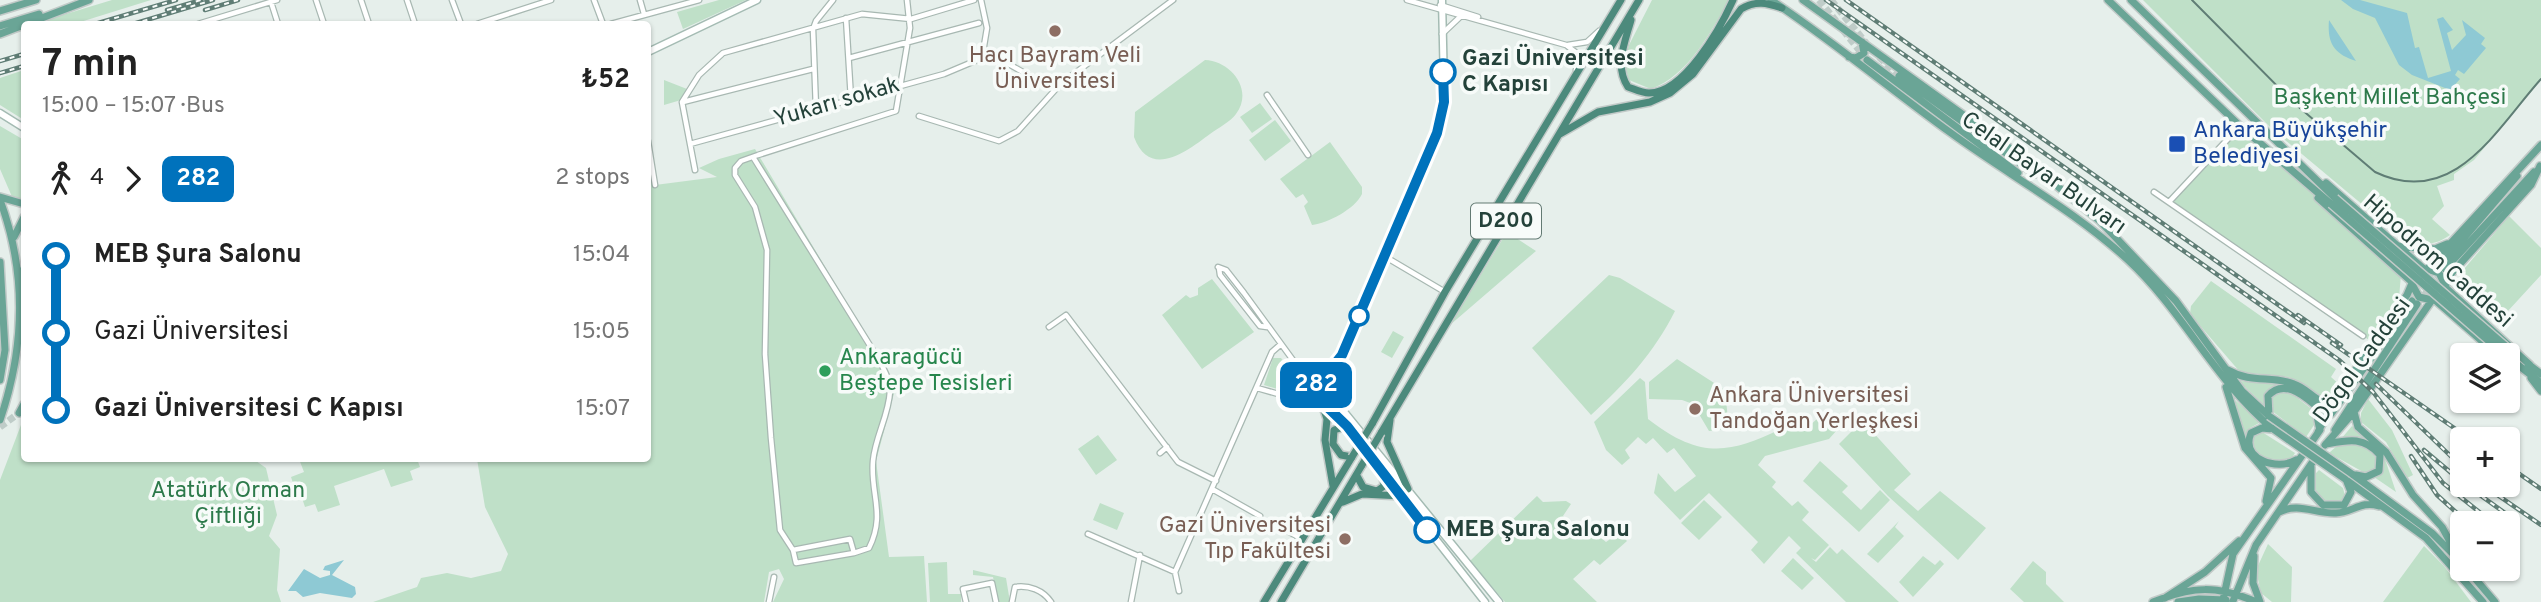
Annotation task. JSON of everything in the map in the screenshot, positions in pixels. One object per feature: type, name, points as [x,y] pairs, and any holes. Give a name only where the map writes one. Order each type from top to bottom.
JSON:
[{"type":"highway","name":"D200","points":[[1264,602],[1372,424],[1445,292],[1621,0]]},
{"type":"highway","name":"D200","points":[[1281,602],[1639,0]]},
{"type":"highway","points":[[1633,9],[1620,62],[1622,75],[1628,87],[1650,93],[1665,89],[1689,69],[1733,0]]},
{"type":"highway","points":[[1557,137],[1598,112],[1650,102],[1670,93],[1693,74],[1741,9],[1748,4],[1765,3],[1782,8]]},
{"type":"highway","points":[[1321,401],[1327,419],[1325,440],[1333,488]]},
{"type":"highway","points":[[1392,412],[1387,442],[1408,489]]},
{"type":"highway","points":[[1347,426],[1334,430],[1333,444],[1341,456],[1352,457]]},
{"type":"highway","points":[[1357,475],[1363,487],[1377,491],[1384,486],[1383,472]]},
{"type":"highway","points":[[1337,507],[1349,497],[1402,496]]},
{"type":"main road","points":[[0,11],[36,0]]},
{"type":"main road","points":[[0,26],[83,0]]},
{"type":"main road","points":[[34,21],[89,0]]},
{"type":"main road","points":[[651,51],[757,0]]},
{"type":"main road","name":"Celal Bayar Bulvarı","points":[[1771,0],[1995,164],[2041,192],[2100,235],[2151,282],[2252,412],[2440,550],[2483,602]]},
{"type":"main road","name":"Celal Bayar Bulvarı","points":[[1802,0],[2018,154],[2100,221],[2133,252],[2176,301],[2222,371],[2242,391],[2269,416],[2353,474],[2432,533],[2450,550]]},
{"type":"main road","name":"Hipodrom Caddesi","points":[[2108,0],[2240,126],[2294,173],[2333,201],[2492,343]]},
{"type":"main road","name":"Hipodrom Caddesi","points":[[2131,0],[2302,166],[2333,201]]},
{"type":"main road","points":[[1441,5],[1444,102],[1441,120],[1342,355],[1335,389],[1336,401],[1499,602]]},
{"type":"main road","points":[[0,34],[21,26]]},
{"type":"main road","points":[[1848,57],[1861,56],[1865,48],[1862,42]]},
{"type":"main road","points":[[1867,60],[2041,192]]},
{"type":"main road","points":[[1899,76],[2015,161],[2059,189]]},
{"type":"main road","points":[[0,113],[21,126]]},
{"type":"main road","points":[[2294,173],[2331,212],[2413,285],[2417,274],[2426,269],[2541,146]]},
{"type":"main road","points":[[2540,165],[2443,267],[2541,146]]},
{"type":"main road","points":[[2484,343],[2433,300],[2439,297],[2444,285],[2531,185],[2540,165]]},
{"type":"main road","name":"Hipodrom Caddesi","points":[[2302,166],[2426,269],[2439,273],[2444,285],[2519,352],[2526,369],[2541,391]]},
{"type":"main road","points":[[0,199],[21,203]]},
{"type":"main road","points":[[0,199],[21,272]]},
{"type":"main road","points":[[13,238],[21,223]]},
{"type":"main road","points":[[2401,246],[2435,249],[2454,240]]},
{"type":"main road","points":[[2401,274],[2413,256]]},
{"type":"main road","points":[[0,420],[18,360],[18,257]]},
{"type":"main road","points":[[0,262],[5,350],[0,380]]},
{"type":"main road","name":"Hipodrom Caddesi","points":[[2413,285],[2419,298],[2433,300]]},
{"type":"main road","name":"Dögol Caddesi","points":[[2318,432],[2334,401],[2413,285]]},
{"type":"main road","points":[[0,289],[4,297]]},
{"type":"main road","name":"Dögol Caddesi","points":[[2325,444],[2354,412],[2433,300]]},
{"type":"main road","name":"Dögol Caddesi","points":[[2178,602],[2234,602],[2235,592],[2256,545],[2325,444],[2415,302],[2250,529],[2234,554],[2223,601]]},
{"type":"main road","points":[[0,333],[4,314]]},
{"type":"main road","points":[[1342,355],[1317,383],[1315,389],[1321,401],[1347,426],[1485,602]]},
{"type":"main road","name":"Hipodrom Caddesi","points":[[2520,365],[2541,383]]},
{"type":"main road","name":"Hipodrom Caddesi","points":[[2526,369],[2541,374]]},
{"type":"main road","points":[[2222,371],[2249,380],[2291,383],[2323,402],[2334,401]]},
{"type":"main road","points":[[2222,371],[2245,448],[2269,472],[2270,488],[2265,506]]},
{"type":"main road","points":[[1317,383],[1327,382],[1335,389]]},
{"type":"main road","points":[[2269,416],[2266,401],[2273,391],[2278,388],[2294,390],[2315,405],[2318,432]]},
{"type":"main road","points":[[19,413],[21,409]]},
{"type":"main road","points":[[2354,412],[2358,427],[2386,452],[2413,495],[2442,527],[2450,541]]},
{"type":"main road","points":[[2273,429],[2262,428],[2251,433],[2249,446],[2260,460],[2283,466],[2304,453]]},
{"type":"main road","points":[[2325,444],[2350,439],[2374,449],[2381,463],[2379,471],[2366,477],[2353,474]]},
{"type":"main road","points":[[2312,463],[2311,492],[2323,505],[2337,507],[2349,499],[2351,492],[2345,479]]},
{"type":"main road","points":[[2278,513],[2299,507],[2339,513],[2365,503],[2386,508]]},
{"type":"main road","points":[[2153,602],[2205,572],[2250,529]]},
{"type":"main road","points":[[2256,545],[2252,574],[2258,602]]},
{"type":"main road","points":[[2477,581],[2495,602]]},
{"type":"main road","points":[[2165,597],[2195,590],[2224,590],[2258,602]]},
{"type":"street","points":[[316,0],[323,21]]},
{"type":"street","points":[[361,0],[368,21]]},
{"type":"street","points":[[407,0],[414,21]]},
{"type":"street","points":[[452,0],[460,21]]},
{"type":"street","points":[[486,21],[551,0]]},
{"type":"street","points":[[594,0],[602,21]]},
{"type":"street","points":[[640,0],[644,14]]},
{"type":"street","points":[[621,21],[699,0]]},
{"type":"street","points":[[816,109],[814,25],[833,0]]},
{"type":"street","points":[[753,157],[879,360],[889,383],[888,407],[873,461],[879,511],[877,527],[869,548],[854,553],[796,563],[793,550],[780,530],[765,354],[768,250],[755,208],[734,172],[736,164],[753,157],[896,111],[911,19],[907,0]]},
{"type":"street","points":[[695,170],[682,102],[699,75],[723,53],[814,25],[862,14],[911,19],[974,0]]},
{"type":"street","points":[[981,0],[987,28],[982,58]]},
{"type":"street","points":[[1059,85],[1173,0]]},
{"type":"street","points":[[1407,0],[1429,7],[1441,5],[1566,45],[1578,54],[1573,80]]},
{"type":"street","points":[[208,21],[274,1],[277,21]]},
{"type":"street","points":[[1441,5],[1462,16],[1480,19]]},
{"type":"street","points":[[1442,34],[1462,16]]},
{"type":"street","points":[[846,18],[851,99]]},
{"type":"street","points":[[849,58],[907,45],[931,35],[979,23]]},
{"type":"street","points":[[1566,45],[1587,42],[1607,23]]},
{"type":"street","name":"Yukarı sokak","points":[[690,144],[944,74],[982,58],[1005,62],[1055,90],[1018,131],[999,141],[919,116]]},
{"type":"street","points":[[682,102],[813,69]]},
{"type":"street","points":[[1267,96],[1308,155]]},
{"type":"street","points":[[2169,202],[2240,126]]},
{"type":"street","points":[[651,160],[655,185]]},
{"type":"street","points":[[2154,192],[2363,336]]},
{"type":"street","points":[[1384,256],[1445,292]]},
{"type":"street","points":[[1267,327],[1260,326],[1220,275],[1218,267],[1226,270],[1306,378],[1317,383]]},
{"type":"street","points":[[1049,327],[1066,315],[1178,462],[1216,481]]},
{"type":"street","points":[[1179,591],[1175,572],[1272,352],[1280,345]]},
{"type":"street","points":[[1257,388],[1303,401],[1321,401]]},
{"type":"street","points":[[1160,453],[1167,447]]},
{"type":"street","points":[[1212,489],[1260,516]]},
{"type":"street","points":[[1271,522],[1302,539]]},
{"type":"street","points":[[1088,534],[1175,572]]},
{"type":"street","points":[[793,550],[850,539],[854,553]]},
{"type":"street","points":[[1131,602],[1140,555]]},
{"type":"street","points":[[769,602],[774,577]]},
{"type":"street","points":[[966,602],[963,589],[992,583],[996,602]]},
{"type":"street","points":[[1012,602],[1014,587],[1020,586],[1036,589],[1051,602]]},
{"type":"green space","points":[[112,0],[151,0],[84,21],[43,21]]},
{"type":"green space","points":[[719,0],[746,0],[683,29],[677,12]]},
{"type":"green space","points":[[1652,0],[1730,0],[1697,52],[1676,74],[1651,89],[1629,80],[1624,63],[1629,45]]},
{"type":"green space","name":"Başkent Millet Bahçesi","points":[[2143,0],[2541,0],[2541,80],[2474,160],[2454,174],[2454,180],[2437,186],[2444,206],[2432,219],[2450,235],[2437,242],[2420,243],[2400,236],[2272,129]]},
{"type":"green space","points":[[1205,60],[1223,65],[1237,78],[1242,96],[1236,114],[1180,154],[1159,159],[1149,157],[1141,150],[1134,137],[1135,112]]},
{"type":"green space","points":[[21,71],[21,118],[0,105],[0,78]]},
{"type":"green space","points":[[664,80],[687,89],[681,100],[664,105]]},
{"type":"green space","points":[[1260,103],[1272,119],[1252,133],[1240,117]]},
{"type":"green space","points":[[1275,120],[1291,141],[1265,161],[1249,140]]},
{"type":"green space","points":[[0,126],[21,138],[21,200],[13,199],[0,169]]},
{"type":"green space","points":[[2240,126],[2401,274],[2399,298],[2369,340],[2169,202]]},
{"type":"green space","points":[[1330,142],[1362,187],[1362,194],[1340,214],[1312,225],[1304,206],[1308,202],[1303,194],[1296,198],[1280,179]]},
{"type":"green space","points":[[755,149],[896,386],[876,461],[889,557],[924,556],[927,602],[773,602],[784,579],[779,569],[769,572],[764,602],[373,602],[417,587],[421,578],[447,573],[471,578],[501,571],[508,554],[485,507],[478,462],[651,462],[651,160],[655,185],[717,177],[699,168]]},
{"type":"green space","points":[[2509,216],[2541,248],[2541,275],[2496,324],[2465,294],[2459,275]]},
{"type":"green space","points":[[1507,232],[1536,251],[1450,325]]},
{"type":"green space","points":[[1609,275],[1620,278],[1675,311],[1658,341],[1638,367],[1591,415],[1532,348]]},
{"type":"green space","points":[[1212,279],[1254,332],[1202,369],[1162,315],[1186,295],[1190,298],[1198,295],[1198,288]]},
{"type":"green space","points":[[2211,281],[2336,369],[2331,377],[2341,386],[2330,397],[2322,398],[2289,377],[2240,372],[2190,314],[2191,306]]},
{"type":"green space","points":[[1393,331],[1404,337],[1392,358],[1381,352]]},
{"type":"green space","points":[[1273,358],[1281,358],[1306,391],[1303,397],[1264,385]]},
{"type":"green space","points":[[1677,359],[1725,390],[1729,429],[1709,431],[1693,404],[1682,400],[1649,399],[1649,382]]},
{"type":"green space","points":[[1640,378],[1645,382],[1648,419],[1669,434],[1705,448],[1740,445],[1799,420],[1809,426],[1826,411],[1842,415],[1845,421],[1829,439],[1765,456],[1758,465],[1776,482],[1772,487],[1792,506],[1798,501],[1809,512],[1802,520],[1829,545],[1815,560],[1811,558],[1816,562],[1830,547],[1837,554],[1842,549],[1899,602],[1846,602],[1796,553],[1801,548],[1789,536],[1764,564],[1751,550],[1758,542],[1709,493],[1680,520],[1654,493],[1658,473],[1675,492],[1696,476],[1674,448],[1667,453],[1653,438],[1646,444],[1638,437],[1625,450],[1630,458],[1622,465],[1606,450],[1594,422]]},
{"type":"green space","points":[[2239,381],[2288,384],[2316,402],[2328,406],[2320,417],[2318,406],[2292,388],[2279,385],[2266,392],[2265,406]]},
{"type":"green space","points":[[2280,391],[2292,394],[2313,410],[2314,425],[2306,437],[2272,411],[2271,396]]},
{"type":"green space","points":[[2368,399],[2392,430],[2413,475],[2407,478],[2386,442],[2361,422],[2361,413]]},
{"type":"green space","points":[[2235,400],[2261,422],[2250,428],[2245,437]]},
{"type":"green space","name":"Atatürk Orman Çiftliği","points":[[21,425],[21,462],[258,462],[266,468],[277,515],[269,536],[280,549],[277,590],[281,602],[0,602],[0,480]]},
{"type":"green space","points":[[2352,426],[2383,453],[2396,492],[2374,477],[2383,466],[2383,458],[2373,448],[2360,439],[2341,439]]},
{"type":"green space","points":[[1855,428],[1870,429],[1911,474],[1894,490],[1918,511],[1940,491],[1986,528],[1958,560],[1888,496],[1839,444]]},
{"type":"green space","points":[[2262,432],[2295,453],[2291,459],[2273,463],[2258,452],[2252,436]]},
{"type":"green space","points":[[1098,435],[1117,460],[1096,475],[1078,449]]},
{"type":"green space","points":[[2339,444],[2364,447],[2376,458],[2376,469],[2365,473],[2329,453]]},
{"type":"green space","points":[[1820,461],[1848,486],[1842,492],[1861,510],[1880,490],[1890,500],[1859,532],[1803,481]]},
{"type":"green space","points":[[300,462],[418,462],[420,467],[410,471],[413,480],[391,487],[384,469],[334,486],[340,505],[318,512],[315,504],[305,507],[302,498],[298,498],[291,477],[304,472]]},
{"type":"green space","points":[[2319,470],[2343,488],[2345,496],[2341,502],[2326,502],[2315,492],[2314,475]]},
{"type":"green space","points":[[1537,496],[1543,502],[1566,501],[1571,504],[1563,516],[1578,530],[1585,524],[1606,542],[1619,533],[1627,541],[1600,565],[1594,560],[1573,579],[1597,602],[1505,602],[1470,561]]},
{"type":"green space","points":[[1704,500],[1722,517],[1699,540],[1681,523]]},
{"type":"green space","points":[[1100,503],[1124,513],[1117,530],[1093,520]]},
{"type":"green space","points":[[1899,521],[1895,527],[1904,536],[1878,563],[1867,554]]},
{"type":"green space","points":[[2268,544],[2292,567],[2291,602],[2272,602],[2261,593],[2256,570]]},
{"type":"green space","points":[[2424,546],[2450,574],[2450,581],[2455,581],[2471,602],[2383,602]]},
{"type":"green space","points":[[1923,556],[1935,565],[1940,560],[1944,564],[1913,597],[1899,582]]},
{"type":"green space","points":[[1793,558],[1814,578],[1802,590],[1781,571]]},
{"type":"green space","points":[[2033,561],[2046,572],[2046,584],[2064,602],[2024,602],[2010,589]]},
{"type":"green space","points":[[947,562],[948,594],[961,594],[961,602],[930,602],[928,563]]},
{"type":"green space","points":[[973,570],[1006,578],[1010,602],[998,602],[993,577],[973,575]]},
{"type":"water","points":[[2341,0],[2360,0],[2407,13],[2415,48],[2419,47],[2428,78],[2451,71],[2437,19],[2443,17],[2453,30],[2447,33],[2452,50],[2466,35],[2462,20],[2485,38],[2481,44],[2486,48],[2464,74],[2458,70],[2455,75],[2460,79],[2450,90],[2412,75],[2399,65],[2375,18],[2353,9]]},
{"type":"water","points":[[2329,20],[2356,61],[2337,51],[2329,35]]},
{"type":"water","points":[[344,560],[332,575],[355,587],[356,594],[352,598],[320,593],[303,597],[296,591],[288,591],[304,569],[320,578],[330,575],[330,571],[323,570],[325,566]]},
{"type":"tunnel","points":[[1819,0],[1836,21]]},
{"type":"tunnel","points":[[1831,0],[1866,43]]},
{"type":"tunnel","points":[[1843,30],[1867,60]]},
{"type":"tunnel","points":[[1879,57],[1899,76]]},
{"type":"tunnel","points":[[2417,304],[2443,272]]},
{"type":"tunnel","points":[[0,427],[19,413]]},
{"type":"tram line","points":[[2192,0],[2294,103],[2375,172],[2403,181],[2428,180],[2451,172],[2471,158],[2490,140],[2541,79]]},
{"type":"railway","points":[[105,21],[176,0]]},
{"type":"railway","points":[[167,10],[201,0]]},
{"type":"railway","points":[[143,21],[213,0]]},
{"type":"railway","points":[[205,10],[238,0]]},
{"type":"railway","points":[[1826,0],[2339,360],[2373,392],[2443,483],[2478,511]]},
{"type":"railway","points":[[1846,0],[2304,323]]},
{"type":"railway","points":[[0,61],[21,55]]},
{"type":"railway","points":[[0,73],[21,67]]},
{"type":"railway","points":[[2298,315],[2341,345]]},
{"type":"railway","points":[[2332,343],[2453,427]]},
{"type":"railway","points":[[2376,384],[2450,455]]},
{"type":"railway","points":[[2424,450],[2450,472]]},
{"type":"railway","points":[[2411,456],[2437,495],[2455,511]]},
{"type":"railway","points":[[2520,474],[2541,489]]},
{"type":"railway","points":[[2483,497],[2502,511]]},
{"type":"railway","points":[[2500,497],[2541,525]]},
{"type":"bus line","name":"282","points":[[1427,530],[1347,426],[1316,395],[1315,389],[1335,360],[1342,355],[1437,133],[1444,102],[1443,72]]},
{"type":"place","name":"Hacı Bayram Veli Üniversitesi","points":[[1055,31]]},
{"type":"place","name":"Gazi Üniversitesi C Kapısı","points":[[1443,72]]},
{"type":"place","name":"Ankara Büyükşehir Belediyesi","points":[[2177,144]]},
{"type":"place","name":"Ankaragücü Beştepe Tesisleri","points":[[825,371]]},
{"type":"place","name":"Ankara Üniversitesi Tandoğan Yerleşkesi","points":[[1695,409]]},
{"type":"place","name":"MEB Şura Salonu","points":[[1427,530]]},
{"type":"place","name":"Gazi Üniversitesi Tıp Fakültesi","points":[[1345,539]]}]
